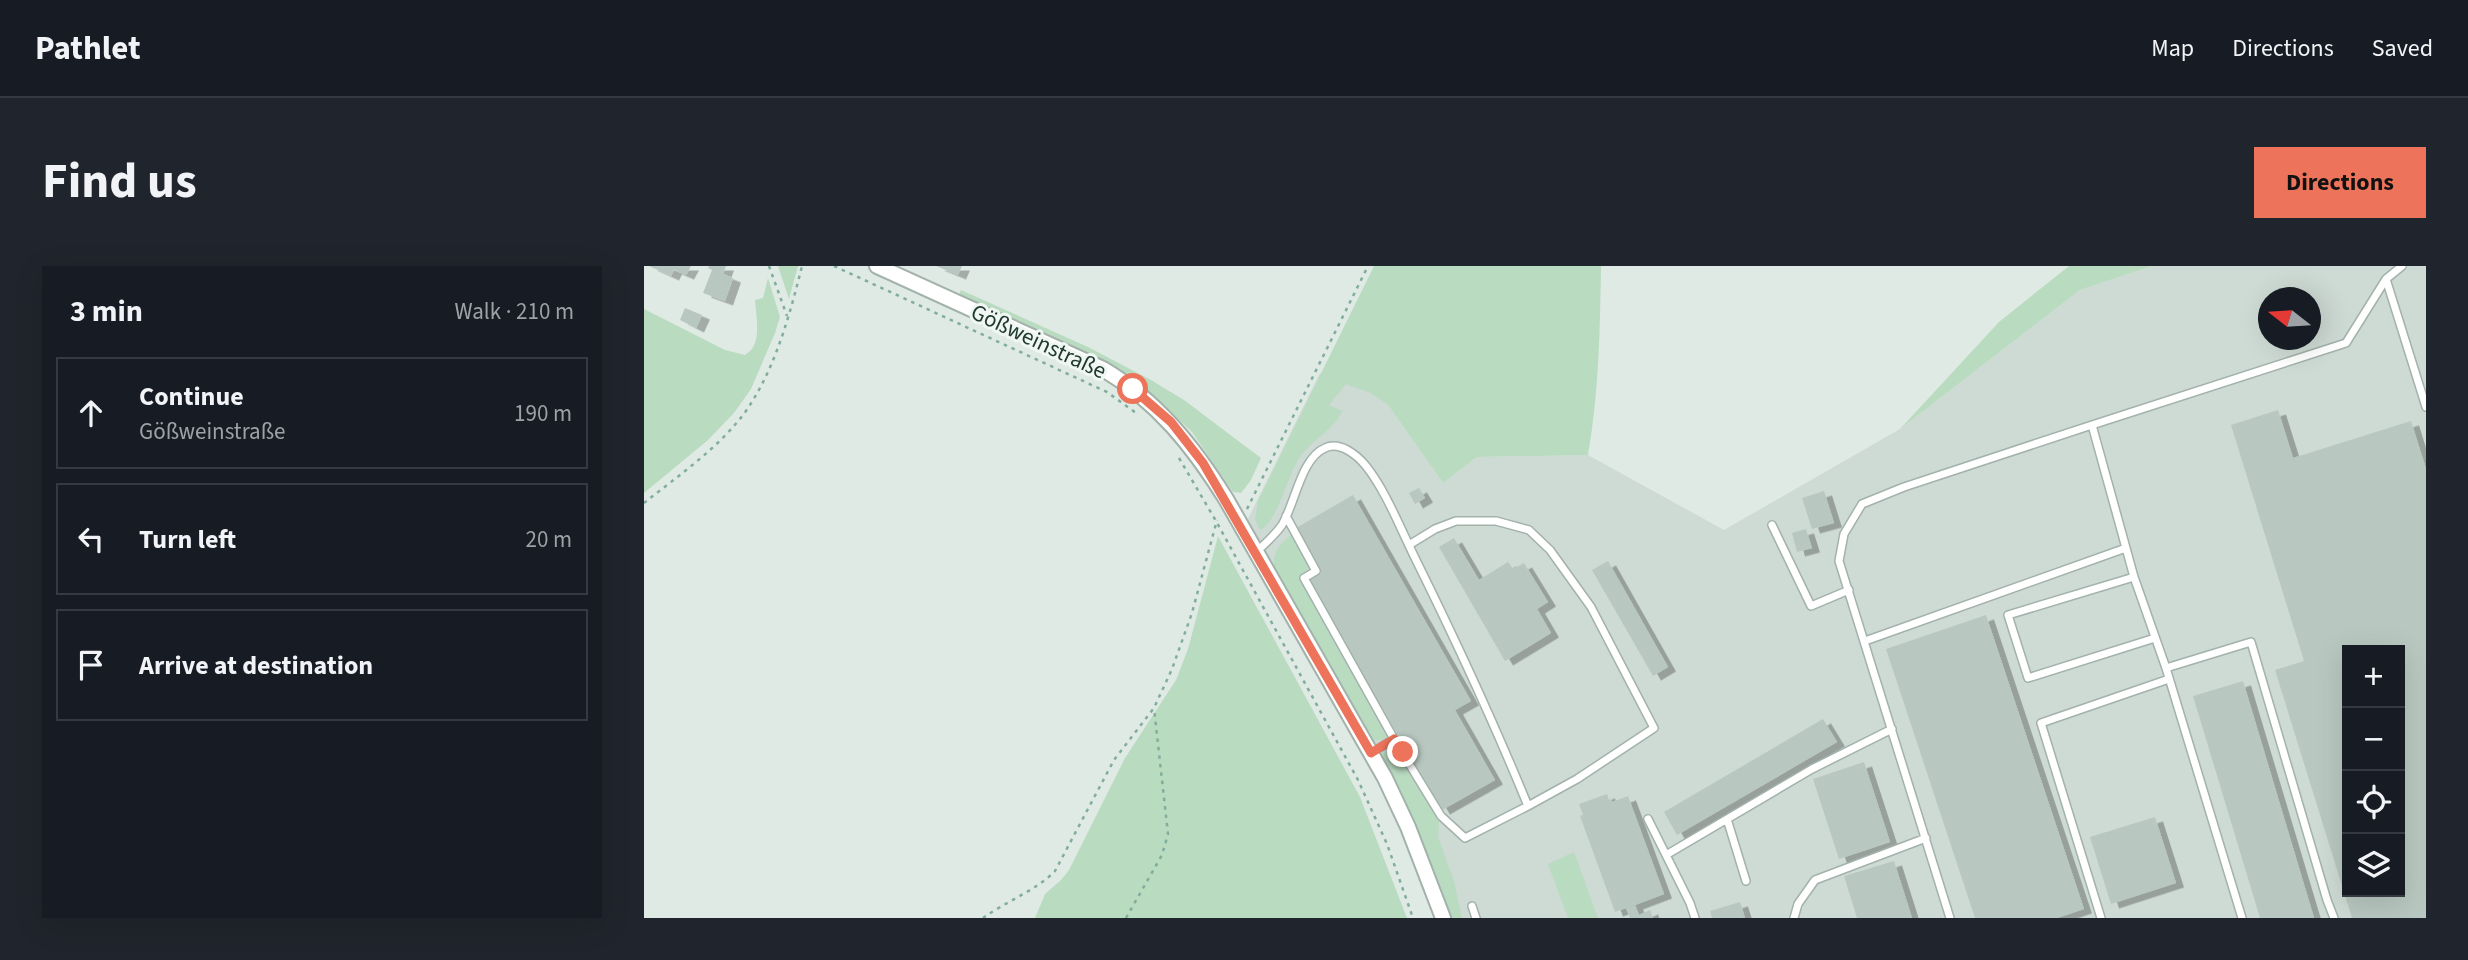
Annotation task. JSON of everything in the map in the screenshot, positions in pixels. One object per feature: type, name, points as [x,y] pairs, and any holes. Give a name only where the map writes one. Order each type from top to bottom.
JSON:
[{"type":"street","name":"Gößweinstraße","points":[[877,266],[1103,369],[1149,402],[1188,442],[1226,499],[1398,803],[1443,918]]},
{"type":"lane","points":[[1950,918],[1839,561],[1844,534],[1862,504],[1904,487],[2346,343],[2386,279],[2402,266]]},
{"type":"lane","points":[[2386,279],[2426,407]]},
{"type":"lane","points":[[2092,425],[2134,577],[2166,668],[2239,917]]},
{"type":"lane","points":[[1256,553],[1281,526],[1306,467],[1315,454],[1326,447],[1339,447],[1353,453],[1366,467],[1409,545],[1487,707],[1528,806]]},
{"type":"lane","points":[[1286,516],[1316,570],[1304,578],[1394,739],[1441,816],[1465,838],[1577,779],[1654,728],[1591,607],[1550,550],[1529,530],[1496,521],[1456,521],[1435,529],[1409,545]]},
{"type":"lane","points":[[1772,525],[1811,606],[1849,590]]},
{"type":"lane","points":[[1865,641],[2126,548]]},
{"type":"lane","points":[[2134,577],[2008,615],[2028,678],[2155,638]]},
{"type":"lane","points":[[2166,668],[2251,642],[2334,918]]},
{"type":"lane","points":[[2101,918],[2041,723],[2169,679]]},
{"type":"lane","points":[[1665,855],[1812,769],[1892,729]]},
{"type":"lane","points":[[1371,753],[1394,739]]},
{"type":"lane","points":[[1648,819],[1695,918]]},
{"type":"lane","points":[[1727,819],[1746,881]]},
{"type":"lane","points":[[1794,918],[1798,904],[1815,880],[1926,838]]},
{"type":"lane","points":[[1472,906],[1476,918]]},
{"type":"path","points":[[769,266],[788,316]]},
{"type":"path","points":[[644,503],[711,448],[748,408],[773,361],[802,266]]},
{"type":"path","points":[[834,266],[1107,392],[1144,419]]},
{"type":"path","points":[[1239,524],[1368,266]]},
{"type":"path","points":[[1179,458],[1358,780],[1387,844],[1413,918]]},
{"type":"path","points":[[983,918],[1004,903],[1047,880],[1055,871],[1114,760],[1154,708],[1184,638],[1216,521]]},
{"type":"path","points":[[1126,918],[1162,855],[1168,834],[1154,708]]},
{"type":"shaded area","points":[[2152,266],[2426,266],[2426,918],[1449,918],[1412,818],[1396,784],[1246,523],[1320,373],[1370,393],[1388,405],[1443,483],[1477,457],[1588,455],[1724,530],[1900,429],[2080,290]]},
{"type":"green space","points":[[778,266],[798,266],[789,299]]},
{"type":"green space","points":[[1374,266],[1601,266],[1597,384],[1588,455],[1477,457],[1443,483],[1388,405],[1370,393],[1346,384],[1329,405],[1342,411],[1338,418],[1298,460],[1273,517],[1259,529],[1255,519],[1258,501]]},
{"type":"green space","points":[[2069,266],[2152,266],[2080,290],[1900,429],[1999,322]]},
{"type":"green space","points":[[768,278],[780,317],[751,389],[734,413],[708,440],[644,493],[644,309],[725,350],[745,355],[751,351],[756,338],[755,300],[763,298]]},
{"type":"green space","points":[[961,290],[1088,347],[1184,400],[1261,458],[1251,480],[1241,493],[1233,492],[1192,432],[1140,383],[959,295]]},
{"type":"green space","points":[[1292,534],[1310,567],[1299,577],[1389,736],[1381,740],[1371,740],[1276,575],[1274,557],[1282,543]]},
{"type":"green space","points":[[1218,536],[1360,797],[1407,918],[1035,918],[1045,894],[1069,870],[1125,758],[1176,680],[1188,649]]},
{"type":"green space","points":[[1395,746],[1439,821],[1438,837],[1454,881],[1462,918],[1449,918],[1412,818],[1380,755]]},
{"type":"green space","points":[[1574,852],[1598,918],[1568,918],[1548,864]]},
{"type":"building","points":[[649,266],[691,266],[686,275],[674,270],[671,276]]},
{"type":"building","points":[[709,266],[726,266],[723,274],[733,278],[725,301],[703,293],[712,270]]},
{"type":"building","points":[[936,266],[962,266],[958,275]]},
{"type":"building","points":[[685,308],[702,315],[696,328],[680,320]]},
{"type":"building","points":[[2278,410],[2293,458],[2411,421],[2426,469],[2426,918],[2352,918],[2345,897],[2405,897],[2405,645],[2342,645],[2342,886],[2275,670],[2304,661],[2231,425]]},
{"type":"building","points":[[1419,488],[1425,498],[1415,504],[1409,493]]},
{"type":"building","points":[[1824,491],[1834,523],[1812,529],[1802,498]]},
{"type":"building","points":[[1353,495],[1471,701],[1455,710],[1495,780],[1442,810],[1307,581],[1321,573],[1296,528]]},
{"type":"building","points":[[1806,529],[1812,548],[1797,552],[1792,533]]},
{"type":"building","points":[[1454,538],[1479,580],[1508,562],[1513,569],[1524,563],[1548,602],[1537,609],[1551,633],[1505,661],[1439,547]]},
{"type":"building","points":[[1608,561],[1668,667],[1653,676],[1592,570]]},
{"type":"building","points":[[1986,615],[2084,909],[2057,918],[1975,918],[1886,649]]},
{"type":"building","points":[[2243,681],[2314,918],[2260,918],[2193,696]]},
{"type":"building","points":[[1823,719],[1837,742],[1677,835],[1664,812]]},
{"type":"building","points":[[1864,762],[1890,842],[1839,859],[1813,779]]},
{"type":"building","points":[[1607,794],[1612,802],[1628,796],[1664,894],[1635,905],[1639,915],[1650,910],[1653,918],[1630,918],[1626,908],[1615,912],[1580,816],[1583,815],[1579,804]]},
{"type":"building","points":[[2155,817],[2176,883],[2111,904],[2090,837]]},
{"type":"building","points":[[1894,861],[1912,918],[1857,918],[1844,876]]},
{"type":"building","points":[[1740,902],[1745,918],[1712,918],[1710,911]]},
{"type":"route","points":[[1133,389],[1171,422],[1203,463],[1371,753],[1394,739],[1403,752]]}]
